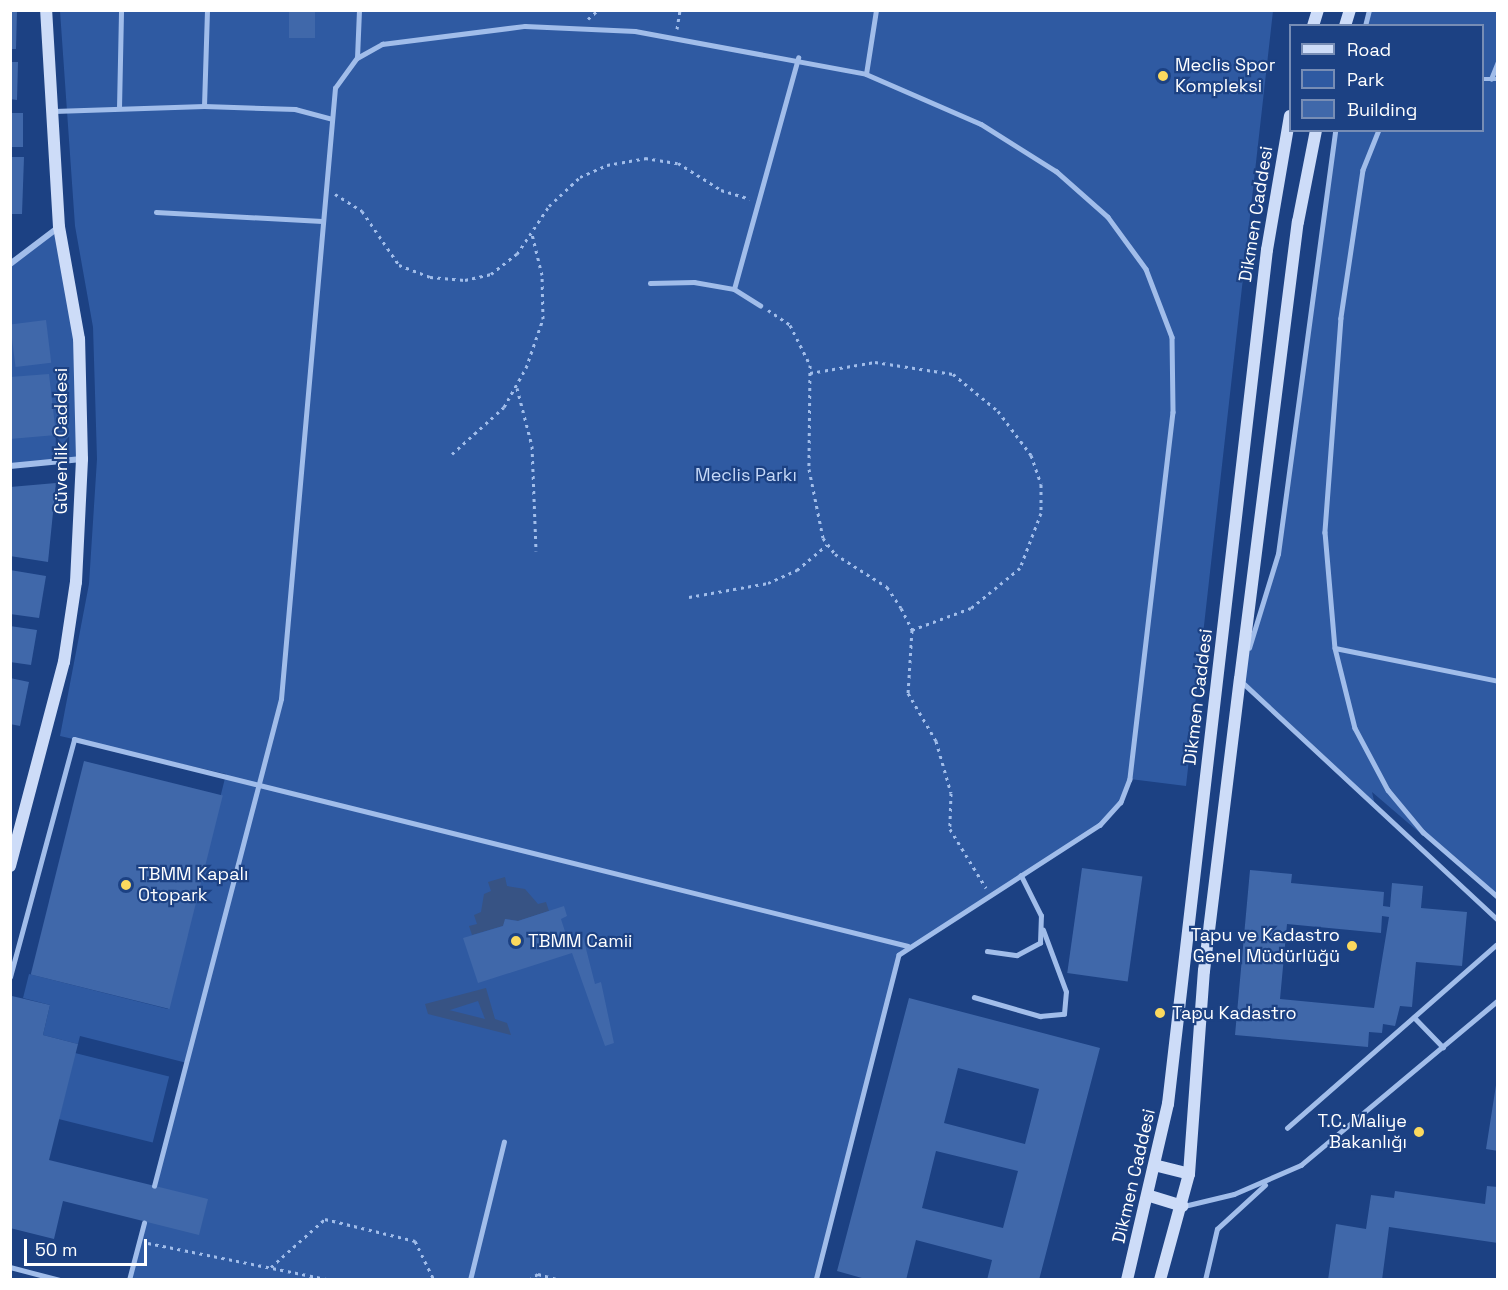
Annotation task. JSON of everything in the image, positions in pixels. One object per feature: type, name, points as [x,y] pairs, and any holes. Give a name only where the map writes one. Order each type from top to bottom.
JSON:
[{"type":"main road","name":"Güvenlik Caddesi","points":[[10,866],[64,662],[76,582],[82,459],[79,339],[58,227],[48,112],[46,10]]},
{"type":"main road","name":"Dikmen Caddesi","points":[[1127,1280],[1158,1166],[1267,250],[1289,122]]},
{"type":"main road","points":[[1160,1280],[1183,1206],[1189,1174],[1204,971],[1298,222],[1316,132]]},
{"type":"main road","points":[[1158,1166],[1189,1174]]},
{"type":"main road","points":[[1150,1196],[1183,1206]]},
{"type":"street","points":[[10,264],[58,227]]},
{"type":"street","points":[[10,466],[82,459]]},
{"type":"lane","points":[[119,108],[121,10]]},
{"type":"lane","points":[[204,106],[207,10]]},
{"type":"lane","points":[[357,58],[359,10]]},
{"type":"lane","points":[[866,74],[876,10]]},
{"type":"lane","points":[[154,1186],[263,782],[290,625],[322,221],[335,88],[357,58],[382,44],[525,26],[676,38],[798,58],[866,74],[981,124],[1087,197],[1127,239],[1146,269],[1172,337],[1173,412],[1130,779],[1120,802],[1100,825],[908,946],[894,968],[816,1280]]},
{"type":"lane","points":[[734,289],[798,58]]},
{"type":"lane","points":[[1491,79],[1497,62]]},
{"type":"lane","points":[[1484,79],[1497,79]]},
{"type":"lane","points":[[48,112],[204,106],[295,109],[332,118]]},
{"type":"lane","points":[[1335,132],[1278,554],[1240,679],[1497,920]]},
{"type":"lane","points":[[1378,132],[1363,170],[1341,318],[1325,532],[1335,648],[1355,728],[1388,790],[1423,832],[1497,897]]},
{"type":"lane","points":[[156,212],[322,221]]},
{"type":"lane","points":[[650,283],[694,282],[734,289],[760,305]]},
{"type":"lane","points":[[1335,648],[1497,681]]},
{"type":"lane","points":[[10,977],[74,739],[263,782],[908,946]]},
{"type":"lane","points":[[974,997],[1040,1016],[1064,1014],[1066,992],[1043,930],[1037,903],[1021,876]]},
{"type":"lane","points":[[987,951],[1029,952],[1040,943],[1043,930]]},
{"type":"lane","points":[[1287,1128],[1496,945]]},
{"type":"lane","points":[[1183,1206],[1269,1181],[1301,1165],[1497,1000]]},
{"type":"lane","points":[[1414,1017],[1443,1047]]},
{"type":"lane","points":[[470,1280],[504,1142]]},
{"type":"lane","points":[[1205,1280],[1218,1229],[1269,1181]]},
{"type":"lane","points":[[129,1280],[144,1223]]},
{"type":"lane","points":[[10,1267],[60,1280]]},
{"type":"path","points":[[676,38],[680,10]]},
{"type":"path","points":[[325,191],[342,195],[362,211],[399,265],[430,277],[465,280],[491,274],[532,234],[549,206],[580,177],[607,165],[645,158],[678,163],[721,190],[757,201]]},
{"type":"path","points":[[452,454],[504,408],[516,386],[543,319],[542,275],[532,234]]},
{"type":"path","points":[[760,305],[790,325],[804,345],[810,373],[813,507],[827,545],[887,587],[912,630],[908,693],[936,741],[951,793],[950,829],[990,895]]},
{"type":"path","points":[[810,373],[875,362],[953,374],[998,411],[1031,455],[1041,484],[1041,513],[1020,568],[971,608],[912,630]]},
{"type":"path","points":[[516,386],[532,446],[536,551]]},
{"type":"path","points":[[689,597],[768,583],[797,570],[827,545]]},
{"type":"path","points":[[271,1267],[324,1219],[415,1241],[434,1280]]},
{"type":"path","points":[[140,1241],[332,1280]]},
{"type":"path","points":[[529,1280],[538,1274],[561,1280]]},
{"type":"green space","name":"Meclis Parkı","points":[[60,11],[1273,11],[1186,786],[1130,779],[1121,802],[1100,825],[899,955],[816,1279],[129,1279],[187,1063],[80,1036],[78,1044],[43,1035],[50,1005],[23,998],[29,974],[168,1009],[226,774],[60,736],[89,584],[97,459],[93,327],[75,226]]},
{"type":"green space","points":[[1369,11],[1497,11],[1497,899],[1372,792],[1375,805],[1240,679],[1278,554],[1335,132],[1484,132],[1484,24],[1365,24]]},
{"type":"green space","points":[[59,227],[69,273],[82,459],[11,466],[11,264]]},
{"type":"green space","points":[[75,1053],[169,1076],[153,1142],[59,1119]]},
{"type":"shaded area","points":[[505,877],[507,886],[525,889],[538,904],[546,902],[549,911],[518,921],[506,919],[503,926],[472,935],[469,926],[477,924],[474,915],[481,912],[484,894],[491,891],[488,882]]},
{"type":"shaded area","points":[[486,988],[495,1019],[507,1023],[511,1035],[428,1014],[425,1004]],"holes":[[[478,1001],[485,1019],[449,1010]]]},
{"type":"building","points":[[10,10],[17,10],[16,49],[10,49]]},
{"type":"building","points":[[289,10],[315,10],[315,38],[289,38]]},
{"type":"building","points":[[10,62],[18,62],[17,100],[10,99]]},
{"type":"building","points":[[10,113],[23,113],[23,147],[10,147]]},
{"type":"building","points":[[10,157],[24,157],[22,214],[10,214]]},
{"type":"building","points":[[46,320],[51,363],[16,367],[10,324]]},
{"type":"building","points":[[49,374],[56,435],[10,439],[10,377]]},
{"type":"building","points":[[56,483],[48,562],[10,556],[10,487]]},
{"type":"building","points":[[10,570],[46,576],[39,618],[10,614]]},
{"type":"building","points":[[10,626],[37,630],[31,665],[10,662]]},
{"type":"building","points":[[10,678],[29,682],[20,726],[10,724]]},
{"type":"building","name":"TBMM Kapalı Otopark","points":[[84,761],[223,796],[170,1009],[31,974]]},
{"type":"building","points":[[1082,868],[1142,876],[1128,981],[1067,973]]},
{"type":"building","points":[[1250,870],[1292,874],[1291,883],[1384,892],[1383,906],[1390,907],[1392,883],[1423,886],[1421,908],[1467,912],[1462,966],[1416,962],[1412,1007],[1400,1006],[1395,1026],[1383,1024],[1382,1033],[1369,1032],[1368,1047],[1235,1035]],"holes":[[[1382,916],[1389,917],[1374,1008],[1280,999],[1287,924],[1381,933]]]},
{"type":"building","points":[[564,906],[567,916],[561,919],[568,941],[583,937],[595,984],[601,982],[614,1043],[605,1046],[572,953],[478,983],[463,938],[503,926],[505,919],[518,921]]},
{"type":"building","points":[[12,996],[50,1005],[43,1035],[78,1044],[49,1160],[208,1199],[199,1235],[63,1201],[54,1239],[10,1228]]},
{"type":"building","points":[[909,998],[1100,1048],[1039,1280],[987,1280],[992,1260],[916,1240],[906,1280],[869,1280],[837,1271]],"holes":[[[958,1068],[1039,1089],[1025,1144],[944,1123]],[[936,1151],[1018,1171],[1003,1228],[922,1208]]]},
{"type":"building","points":[[1496,1085],[1498,1085],[1498,1151],[1486,1149]]},
{"type":"building","points":[[1487,1186],[1498,1187],[1498,1243],[1389,1227],[1382,1280],[1328,1280],[1336,1224],[1366,1229],[1371,1195],[1394,1198],[1395,1191],[1485,1204]]},
{"type":"place","name":"Meclis Spor Kompleksi","points":[[1163,76]]},
{"type":"place","name":"TBMM Kapalı Otopark","points":[[126,885]]},
{"type":"place","name":"TBMM Camii","points":[[516,941]]},
{"type":"place","name":"Tapu ve Kadastro Genel Müdürlüğü","points":[[1352,946]]},
{"type":"place","name":"Tapu Kadastro","points":[[1160,1013]]},
{"type":"place","name":"T.C. Maliye Bakanlığı","points":[[1419,1132]]}]
